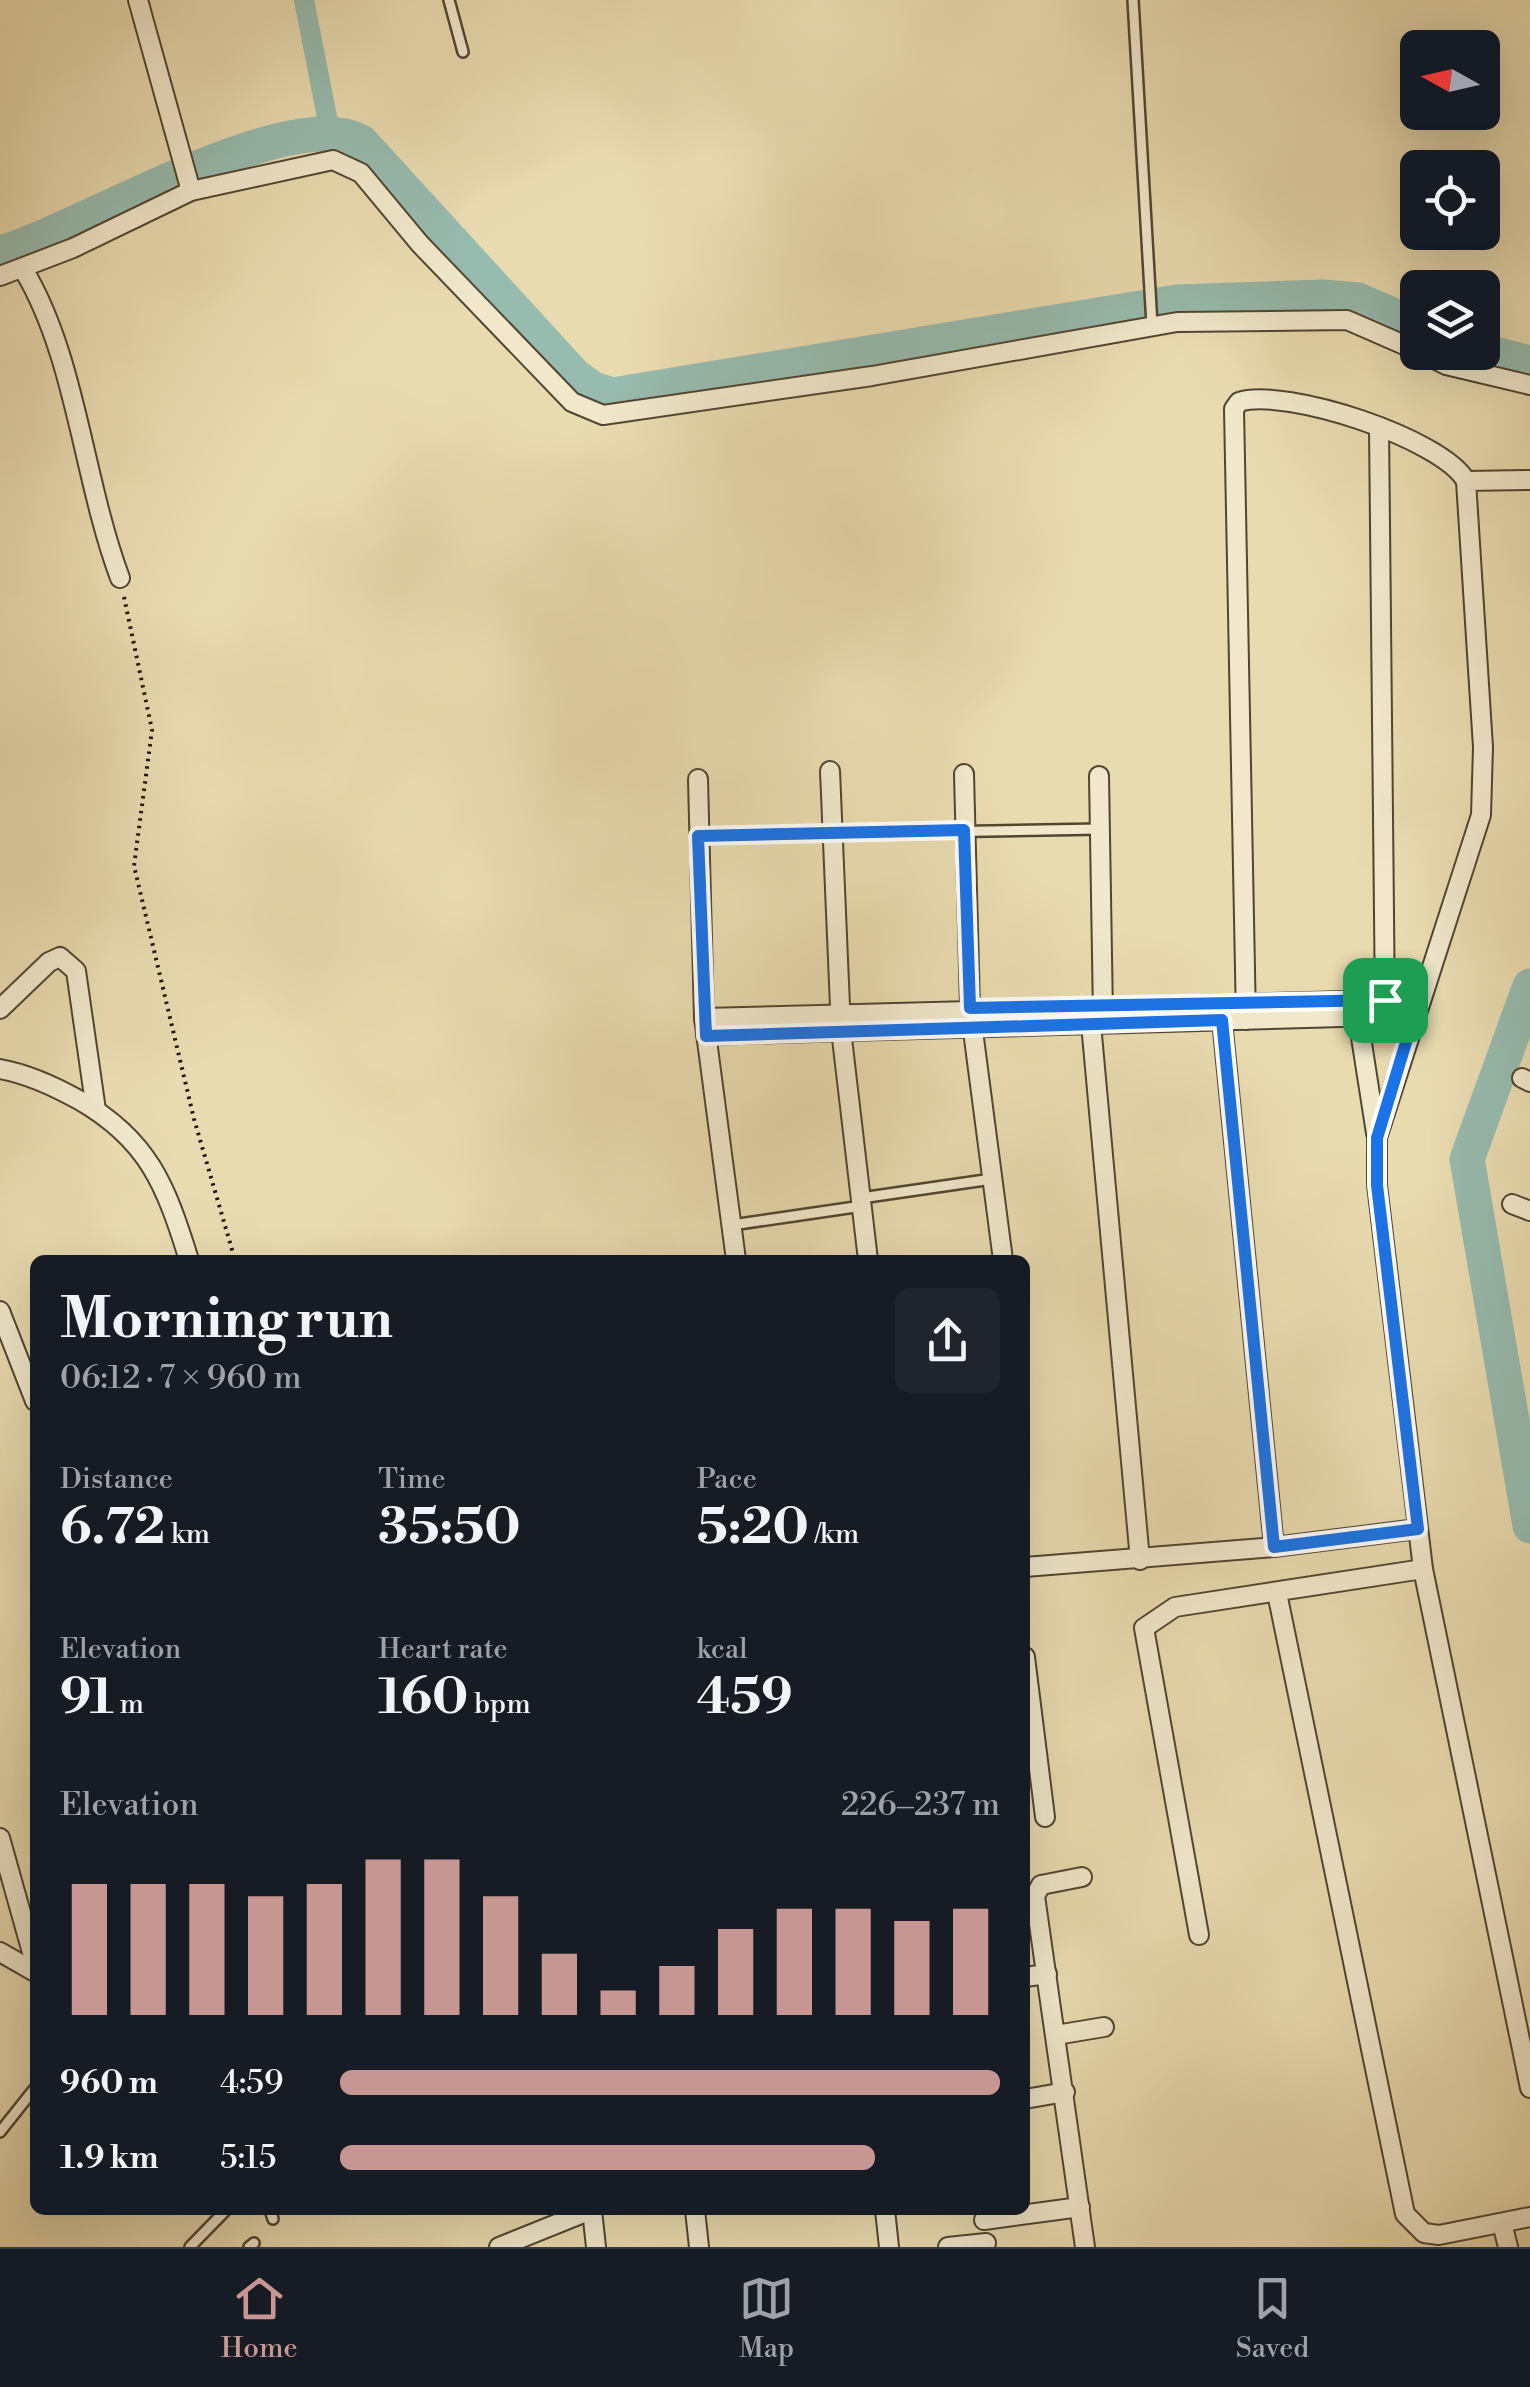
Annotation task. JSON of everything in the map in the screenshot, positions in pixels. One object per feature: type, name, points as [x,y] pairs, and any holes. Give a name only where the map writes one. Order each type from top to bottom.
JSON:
[{"type":"street","points":[[138,0],[190,186]]},
{"type":"street","points":[[0,276],[23,269],[190,186],[314,161],[348,164],[572,402],[603,415],[872,376],[1152,326],[1347,320],[1400,344]]},
{"type":"street","points":[[23,269],[56,334],[100,523],[120,578]]},
{"type":"street","points":[[1468,370],[1530,384]]},
{"type":"street","points":[[1246,1012],[1234,409],[1248,399],[1264,398],[1379,426],[1446,458],[1466,481],[1484,748],[1481,815],[1377,1138]]},
{"type":"street","points":[[1379,426],[1385,1008]]},
{"type":"street","points":[[1466,481],[1530,480]]},
{"type":"street","points":[[830,771],[841,1022],[867,1255]]},
{"type":"street","points":[[964,774],[972,1017],[1002,1255]]},
{"type":"street","points":[[1099,776],[1097,1015],[1140,1560]]},
{"type":"street","points":[[698,778],[705,1027],[735,1255]]},
{"type":"street","points":[[0,1009],[49,962],[60,957],[71,962],[76,971],[96,1110]]},
{"type":"street","points":[[705,1027],[1417,1007]]},
{"type":"street","points":[[1246,1012],[1358,1018],[1385,1008]]},
{"type":"street","points":[[1221,1012],[1274,1547]]},
{"type":"street","points":[[1358,1018],[1377,1138],[1381,1236],[1422,1569],[1530,2088]]},
{"type":"street","points":[[0,1069],[20,1073],[114,1120],[150,1161],[170,1196],[188,1255]]},
{"type":"street","points":[[1512,1204],[1530,1211]]},
{"type":"street","points":[[0,1311],[30,1388]]},
{"type":"street","points":[[1030,1567],[1274,1547],[1418,1529]]},
{"type":"street","points":[[1199,1936],[1144,1628],[1175,1608],[1422,1569]]},
{"type":"street","points":[[1277,1593],[1405,2214],[1424,2233],[1439,2236],[1530,2217]]},
{"type":"street","points":[[1030,1696],[1045,1818]]},
{"type":"street","points":[[0,1838],[30,1945]]},
{"type":"street","points":[[1082,1877],[1041,1886],[1035,1896],[1086,2247]]},
{"type":"street","points":[[0,1952],[30,1969]]},
{"type":"street","points":[[1030,1976],[1047,1974]]},
{"type":"street","points":[[1056,2035],[1104,2027]]},
{"type":"street","points":[[1030,2098],[1064,2092]]},
{"type":"street","points":[[1030,2211],[1080,2206]]},
{"type":"street","points":[[503,2246],[579,2215]]},
{"type":"street","points":[[592,2215],[596,2247]]},
{"type":"street","points":[[696,2215],[699,2247]]},
{"type":"street","points":[[885,2215],[889,2247]]},
{"type":"street","points":[[948,2247],[986,2245],[983,2215]]},
{"type":"lane","points":[[449,0],[463,52]]},
{"type":"lane","points":[[1133,0],[1152,326]]},
{"type":"lane","points":[[698,836],[1100,829]]},
{"type":"lane","points":[[732,1225],[993,1179]]},
{"type":"lane","points":[[0,2132],[30,2094]]},
{"type":"lane","points":[[190,2247],[221,2215]]},
{"type":"path","points":[[120,578],[152,730],[134,866],[194,1119],[234,1255]]},
{"type":"waterway","points":[[304,0],[330,132]]},
{"type":"waterway","points":[[0,253],[236,153],[285,139],[328,134],[361,142],[575,376],[593,389],[613,395],[1177,302],[1323,297],[1358,300],[1400,318]]},
{"type":"waterway","points":[[1500,356],[1530,363]]},
{"type":"waterway","points":[[1530,986],[1467,1159],[1530,1526]]},
{"type":"route","points":[[964,830],[970,1008],[1385,1000],[1385,1016],[1414,1016],[1377,1138],[1377,1185],[1418,1529],[1274,1547],[1222,1020],[800,1030],[706,1036],[698,836],[964,830]]}]
